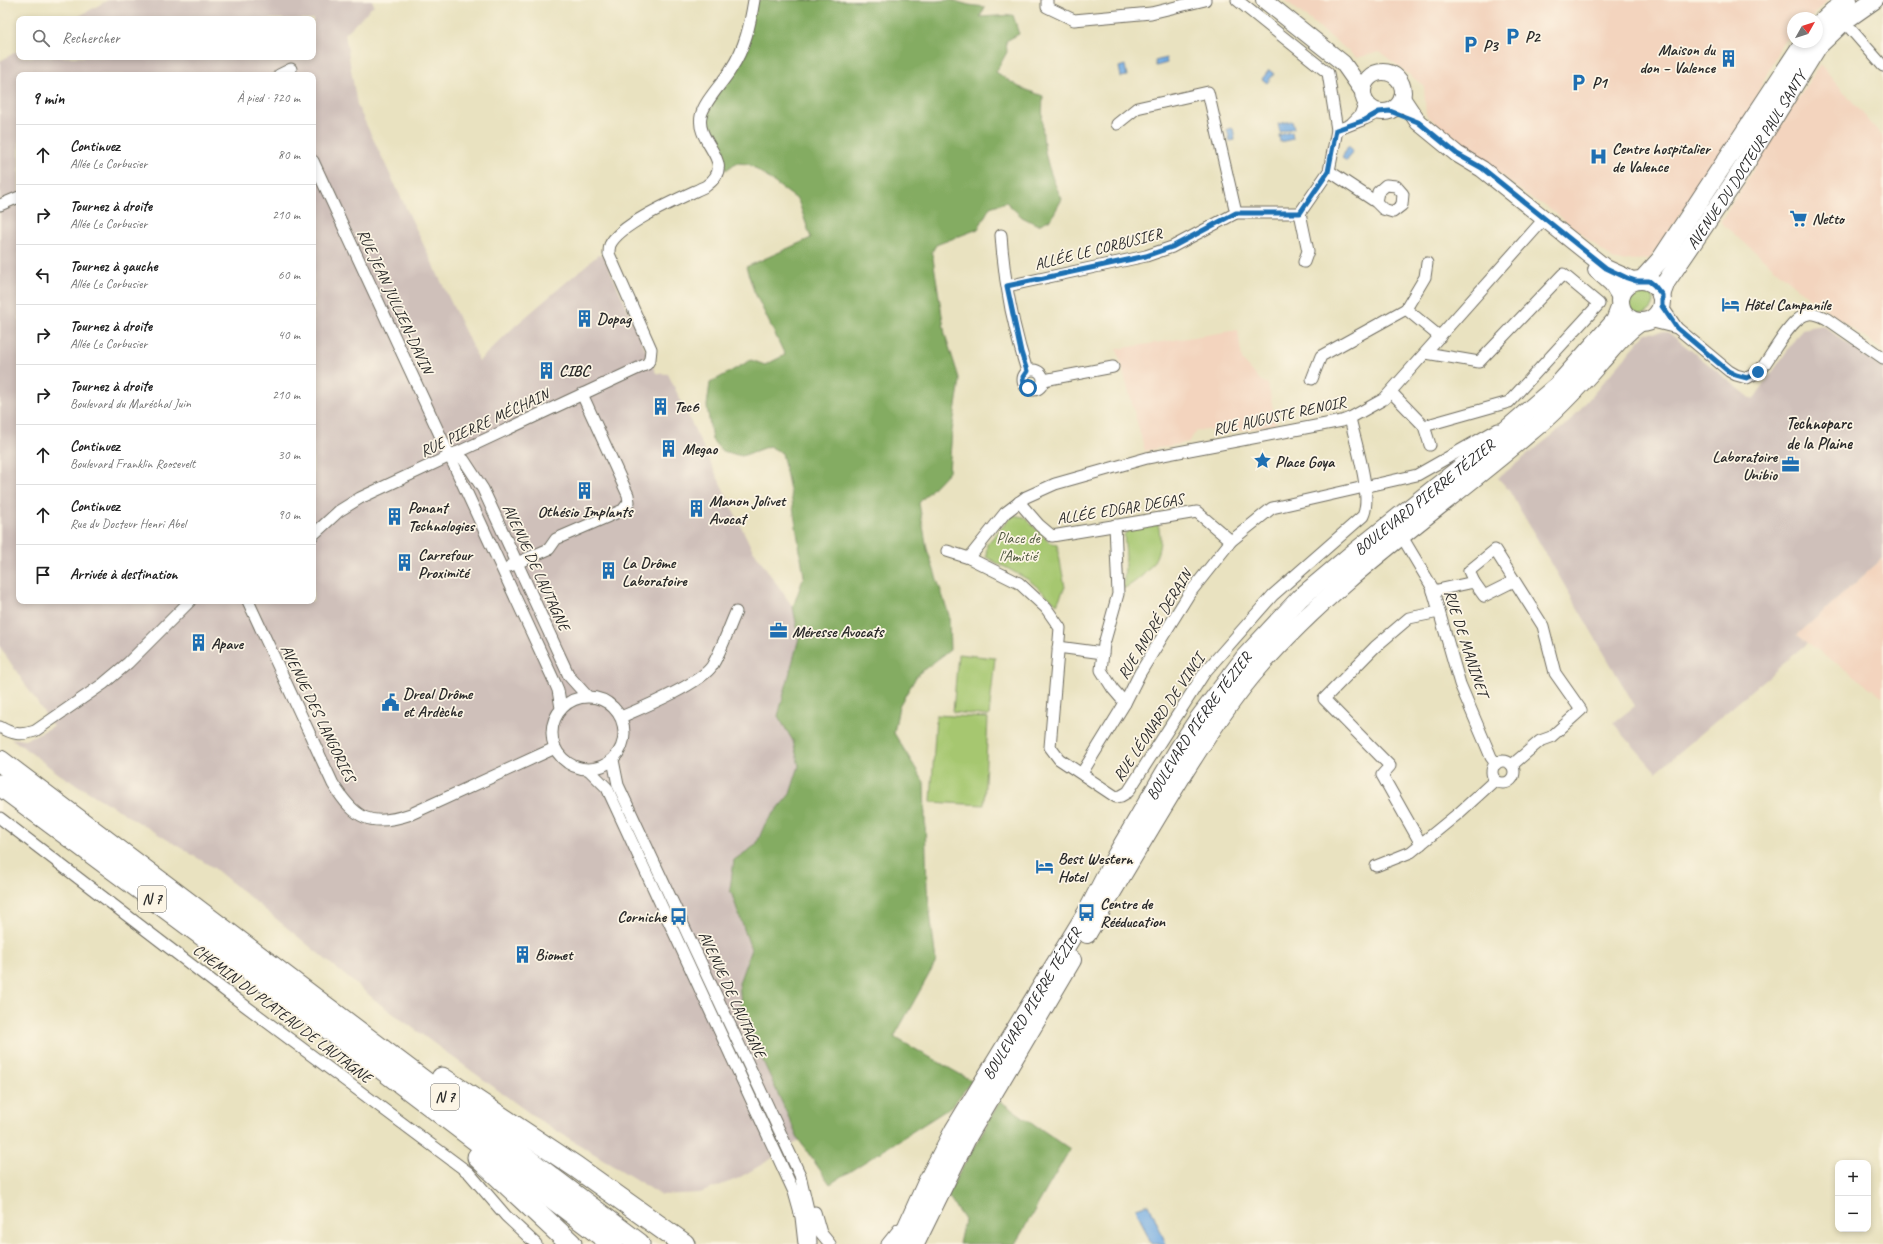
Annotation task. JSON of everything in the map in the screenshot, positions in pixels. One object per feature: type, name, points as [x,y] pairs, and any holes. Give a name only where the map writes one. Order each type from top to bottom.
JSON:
[{"type":"highway","name":"N 7","points":[[0,761],[639,1244]]},
{"type":"highway","name":"N 7","points":[[0,785],[360,1052],[613,1244]]},
{"type":"highway","points":[[251,950],[332,1002],[383,1039],[576,1167],[684,1244]]},
{"type":"highway","points":[[360,1052],[504,1180],[571,1244]]},
{"type":"main road","points":[[1264,0],[1343,63],[1372,74]]},
{"type":"main road","points":[[1823,21],[1848,0]]},
{"type":"main road","name":"AVENUE DU DOCTEUR PAUL SANTY","points":[[1662,301],[1666,282],[1734,182],[1811,56],[1825,38],[1844,21],[1874,0]]},
{"type":"main road","name":"AVENUE DU DOCTEUR PAUL SANTY","points":[[1639,280],[1661,259],[1800,48]]},
{"type":"main road","points":[[1343,63],[1364,96],[1369,107],[1418,122]]},
{"type":"main road","points":[[1364,96],[1367,78],[1372,74],[1383,71],[1394,75],[1402,85],[1402,98],[1418,122],[1457,154],[1482,168],[1542,222],[1604,276],[1612,284],[1628,318],[1644,322],[1655,318],[1662,301],[1654,285],[1606,268],[1542,222]]},
{"type":"main road","points":[[1385,112],[1395,108],[1402,98]]},
{"type":"main road","points":[[1620,303],[1623,290],[1628,284],[1639,280]]},
{"type":"main road","name":"BOULEVARD PIERRE TÉZIER","points":[[899,1244],[927,1182],[954,1130],[1087,912],[1117,854],[1178,750],[1197,721],[1245,657],[1300,598],[1558,386],[1615,321],[1620,303]]},
{"type":"main road","name":"BOULEVARD PIERRE TÉZIER","points":[[915,1244],[944,1182],[986,1103],[1154,821],[1230,704],[1257,668],[1313,611],[1401,535],[1531,432],[1576,388],[1628,332],[1644,322]]},
{"type":"street","name":"RUE PIERRE MÉCHAIN","points":[[316,532],[339,511],[360,498],[647,364],[651,354],[651,349],[609,254],[609,246],[629,225],[706,186],[715,179],[719,169],[717,157],[702,134],[701,116],[705,106],[725,79],[741,52],[748,34],[754,0]]},
{"type":"street","points":[[1047,0],[1047,7],[1074,20],[1152,13],[1205,0]]},
{"type":"street","points":[[1237,0],[1328,73],[1336,130],[1328,172],[1300,213],[1308,251],[1304,262]]},
{"type":"street","points":[[1823,22],[1835,18],[1844,21],[1883,66]]},
{"type":"street","points":[[285,72],[291,69]]},
{"type":"street","points":[[1117,124],[1137,108],[1208,92],[1236,213]]},
{"type":"street","points":[[1349,126],[1360,115],[1364,96]]},
{"type":"street","points":[[1336,130],[1385,112]]},
{"type":"street","name":"RUE JEAN JULLIEN-DAVIN","points":[[316,167],[452,455]]},
{"type":"street","points":[[1328,172],[1376,202]]},
{"type":"street","points":[[0,205],[16,197]]},
{"type":"street","name":"ALLÉE LE CORBUSIER","points":[[1007,286],[1146,256],[1172,247],[1236,213],[1300,213]]},
{"type":"street","name":"RUE AUGUSTE RENOIR","points":[[969,558],[1005,514],[1026,497],[1055,484],[1147,458],[1350,418],[1384,399],[1542,222]]},
{"type":"street","points":[[1001,235],[1003,267],[1021,352],[1027,371]]},
{"type":"street","points":[[1312,379],[1321,356],[1406,309],[1426,277],[1427,263]]},
{"type":"street","points":[[1424,426],[1509,402],[1599,304],[1563,274],[1479,362],[1426,352]]},
{"type":"street","points":[[1662,301],[1677,328],[1728,371],[1747,378],[1758,372],[1764,365],[1797,319],[1809,314],[1818,315],[1827,319],[1883,358]]},
{"type":"street","points":[[1406,309],[1440,337]]},
{"type":"street","points":[[1644,322],[1677,328]]},
{"type":"street","points":[[1044,380],[1042,374],[1035,370],[1027,371],[1023,377],[1024,385],[1031,390],[1038,389],[1044,380],[1113,367]]},
{"type":"street","points":[[1391,392],[1424,426],[1430,445]]},
{"type":"street","points":[[503,569],[549,549],[556,539],[623,510],[629,502],[628,496],[582,394]]},
{"type":"street","name":"RUE LÉONARD DE VINCI","points":[[946,551],[969,558],[1019,583],[1046,608],[1060,628],[1050,746],[1059,759],[1116,796],[1121,796],[1128,792],[1205,672],[1273,595],[1363,516],[1367,505],[1365,487],[1350,418]]},
{"type":"street","name":"RUE ANDRÉ DERAIN","points":[[1082,773],[1125,703],[1140,673],[1188,594],[1231,541],[1272,508],[1417,475],[1493,431],[1518,420]]},
{"type":"street","name":"AVENUE DE LAUTAGNE","points":[[452,455],[464,460],[483,489],[569,676],[587,696]]},
{"type":"street","name":"AVENUE DE LAUTAGNE","points":[[452,455],[555,682],[561,708]]},
{"type":"street","name":"ALLÉE EDGAR DEGAS","points":[[1019,502],[1052,536],[1196,512],[1231,541]]},
{"type":"street","points":[[1116,525],[1118,594],[1103,653],[1101,670],[1113,689],[1125,703]]},
{"type":"street","name":"RUE DE MANINET","points":[[1401,535],[1433,591],[1460,684],[1491,757],[1496,764]]},
{"type":"street","points":[[1512,765],[1540,741],[1551,737],[1581,710],[1555,673],[1542,626],[1495,550],[1469,571],[1474,582],[1484,596],[1514,581]]},
{"type":"street","points":[[1433,591],[1474,582]]},
{"type":"street","points":[[0,727],[11,733],[24,734],[35,731],[103,684],[187,604]]},
{"type":"street","name":"AVENUE DES LANGORIES","points":[[249,604],[333,784],[344,802],[359,815],[378,822],[395,820],[555,748]]},
{"type":"street","points":[[621,717],[689,684],[705,673],[711,667],[736,612]]},
{"type":"street","points":[[1421,844],[1382,775],[1390,766],[1324,700],[1375,647],[1410,618],[1439,612]]},
{"type":"street","points":[[1058,647],[1103,653]]},
{"type":"street","points":[[587,696],[603,700],[616,710],[621,717],[623,724],[624,740],[618,754],[612,760],[606,765],[589,770],[578,768],[569,764],[561,757],[555,748],[551,732],[553,723],[561,708],[569,702],[587,696]]},
{"type":"street","name":"AVENUE DE LAUTAGNE","points":[[612,760],[618,785],[800,1175],[810,1218],[811,1244]]},
{"type":"street","points":[[1504,761],[1512,765],[1515,773],[1511,781],[1502,784],[1495,780],[1492,772],[1496,764],[1504,761]]},
{"type":"street","name":"AVENUE DE LAUTAGNE","points":[[589,770],[608,788],[794,1192],[801,1217],[804,1244]]},
{"type":"street","points":[[1376,866],[1411,852],[1460,812],[1495,780]]},
{"type":"street","name":"CHEMIN DU PLATEAU DE LAUTAGNE","points":[[0,818],[228,993],[469,1173],[506,1216],[536,1244]]},
{"type":"street","points":[[800,1175],[806,1182],[811,1194],[821,1233],[830,1244]]},
{"type":"street","points":[[888,1244],[899,1229],[910,1208],[927,1182]]},
{"type":"shaded area","points":[[108,0],[372,0],[374,5],[345,34],[357,105],[479,361],[515,326],[598,255],[604,256],[656,373],[668,374],[751,547],[793,607],[799,638],[778,716],[793,741],[799,766],[790,794],[765,824],[756,845],[734,860],[730,889],[751,949],[740,983],[742,1015],[799,1140],[783,1152],[737,1179],[700,1193],[661,1195],[536,1118],[380,1004],[214,868],[59,774],[11,738],[25,740],[53,726],[0,647],[0,61],[16,52],[16,60],[316,60],[316,16],[79,16]]},
{"type":"shaded area","name":"Centre hospitalier de Valence","points":[[1285,0],[1828,0],[1817,12],[1787,12],[1787,38],[1782,43],[1746,117],[1650,259],[1615,261],[1548,207],[1530,198],[1426,115],[1424,86],[1380,52],[1357,58]]},
{"type":"shaded area","points":[[1820,64],[1883,137],[1883,351],[1806,295],[1720,222]]},
{"type":"shaded area","points":[[1822,325],[1883,369],[1883,558],[1797,635],[1808,643],[1656,772],[1613,723],[1635,706],[1508,489],[1498,478],[1569,422],[1646,333],[1668,332],[1753,400],[1802,329]]},
{"type":"shaded area","points":[[1238,330],[1242,360],[1261,381],[1268,384],[1276,424],[1216,435],[1208,429],[1196,431],[1189,442],[1145,451],[1117,349]]},
{"type":"shaded area","points":[[1883,558],[1883,697],[1797,635]]},
{"type":"green space","points":[[758,0],[951,0],[969,5],[985,7],[980,17],[1013,15],[1019,34],[1006,41],[1007,52],[996,72],[1019,87],[1043,96],[1042,124],[1047,161],[1062,199],[1051,219],[1038,225],[1022,217],[1006,202],[990,207],[978,229],[936,245],[932,252],[945,334],[960,381],[952,431],[949,471],[919,503],[927,549],[949,615],[950,650],[918,674],[899,706],[894,733],[924,782],[927,887],[936,962],[894,1037],[972,1081],[951,1107],[830,1184],[799,1140],[742,1015],[739,983],[751,949],[730,889],[734,860],[756,845],[765,824],[790,794],[799,766],[793,741],[778,716],[799,638],[793,607],[804,576],[791,495],[782,453],[769,446],[742,456],[722,451],[712,440],[707,406],[710,383],[751,360],[765,365],[785,355],[754,291],[746,267],[811,238],[798,200],[749,164],[736,163],[726,170],[705,128],[708,113]]},
{"type":"green space","points":[[1641,288],[1650,292],[1654,301],[1650,310],[1641,314],[1632,310],[1628,301],[1632,292]]},
{"type":"green space","name":"Place de l'Amitié","points":[[1013,515],[1024,517],[1049,542],[1057,545],[1065,587],[1057,604],[1029,580],[986,557],[987,544]]},
{"type":"green space","points":[[1158,524],[1160,545],[1153,562],[1141,577],[1123,589],[1126,557],[1124,535],[1129,529]]},
{"type":"green space","points":[[958,654],[995,658],[989,716],[953,712]]},
{"type":"green space","points":[[936,715],[988,718],[984,805],[931,802]]},
{"type":"green space","points":[[1000,1101],[1070,1149],[1015,1244],[959,1244],[964,1220],[947,1195]]},
{"type":"water","points":[[1166,58],[1167,63],[1156,66],[1155,61]]},
{"type":"water","points":[[1125,65],[1127,76],[1121,77],[1119,67]]},
{"type":"water","points":[[1269,70],[1274,74],[1267,83],[1262,79]]},
{"type":"water","points":[[1292,121],[1294,128],[1280,132],[1278,124]]},
{"type":"water","points":[[1233,128],[1235,140],[1230,141],[1227,129]]},
{"type":"water","points":[[1292,132],[1293,139],[1280,142],[1279,135]]},
{"type":"water","points":[[1348,146],[1353,150],[1347,161],[1342,158]]},
{"type":"water","points":[[1149,1204],[1166,1244],[1151,1244],[1136,1208]]},
{"type":"place","name":"P2","points":[[1512,36]]},
{"type":"place","name":"P3","points":[[1470,45]]},
{"type":"place","name":"Maison du don – Valence","points":[[1728,58]]},
{"type":"place","name":"P1","points":[[1579,82]]},
{"type":"place","name":"Centre hospitalier de Valence","points":[[1599,157]]},
{"type":"place","name":"Netto","points":[[1799,218]]},
{"type":"place","name":"Hôtel Campanile","points":[[1731,304]]},
{"type":"place","name":"Dopag","points":[[584,318]]},
{"type":"place","name":"CIBC","points":[[546,370]]},
{"type":"place","name":"Tec6","points":[[661,406]]},
{"type":"place","name":"Megao","points":[[669,448]]},
{"type":"place","name":"Place Goya","points":[[1262,461]]},
{"type":"place","name":"Laboratoire Unibio","points":[[1790,465]]},
{"type":"place","name":"Othésio Implants","points":[[585,490]]},
{"type":"place","name":"Manon Jolivet Avocat","points":[[696,509]]},
{"type":"place","name":"Ponant Technologies","points":[[395,516]]},
{"type":"place","name":"Carrefour Proximité","points":[[405,563]]},
{"type":"place","name":"La Drôme Laboratoire","points":[[609,571]]},
{"type":"place","name":"Méresse Avocats","points":[[779,631]]},
{"type":"place","name":"Apave","points":[[198,643]]},
{"type":"place","name":"Dreal Drôme et Ardèche","points":[[390,702]]},
{"type":"place","name":"Best Western Hotel","points":[[1045,867]]},
{"type":"place","name":"Centre de Rééducation","points":[[1087,912]]},
{"type":"place","name":"Corniche","points":[[679,916]]},
{"type":"place","name":"Biomet","points":[[522,954]]},
{"type":"district","name":"Technoparc de la Plaine","points":[[1819,433]]},
{"type":"route","points":[[1028,388],[1024,385],[1023,377],[1027,371],[1021,352],[1007,286],[1146,256],[1172,247],[1236,213],[1300,213],[1328,172],[1336,130],[1365,120],[1379,112],[1390,111],[1418,122],[1457,154],[1482,168],[1606,268],[1636,281],[1649,281],[1659,290],[1662,295],[1662,306],[1677,328],[1728,371],[1747,378],[1758,372]]}]
